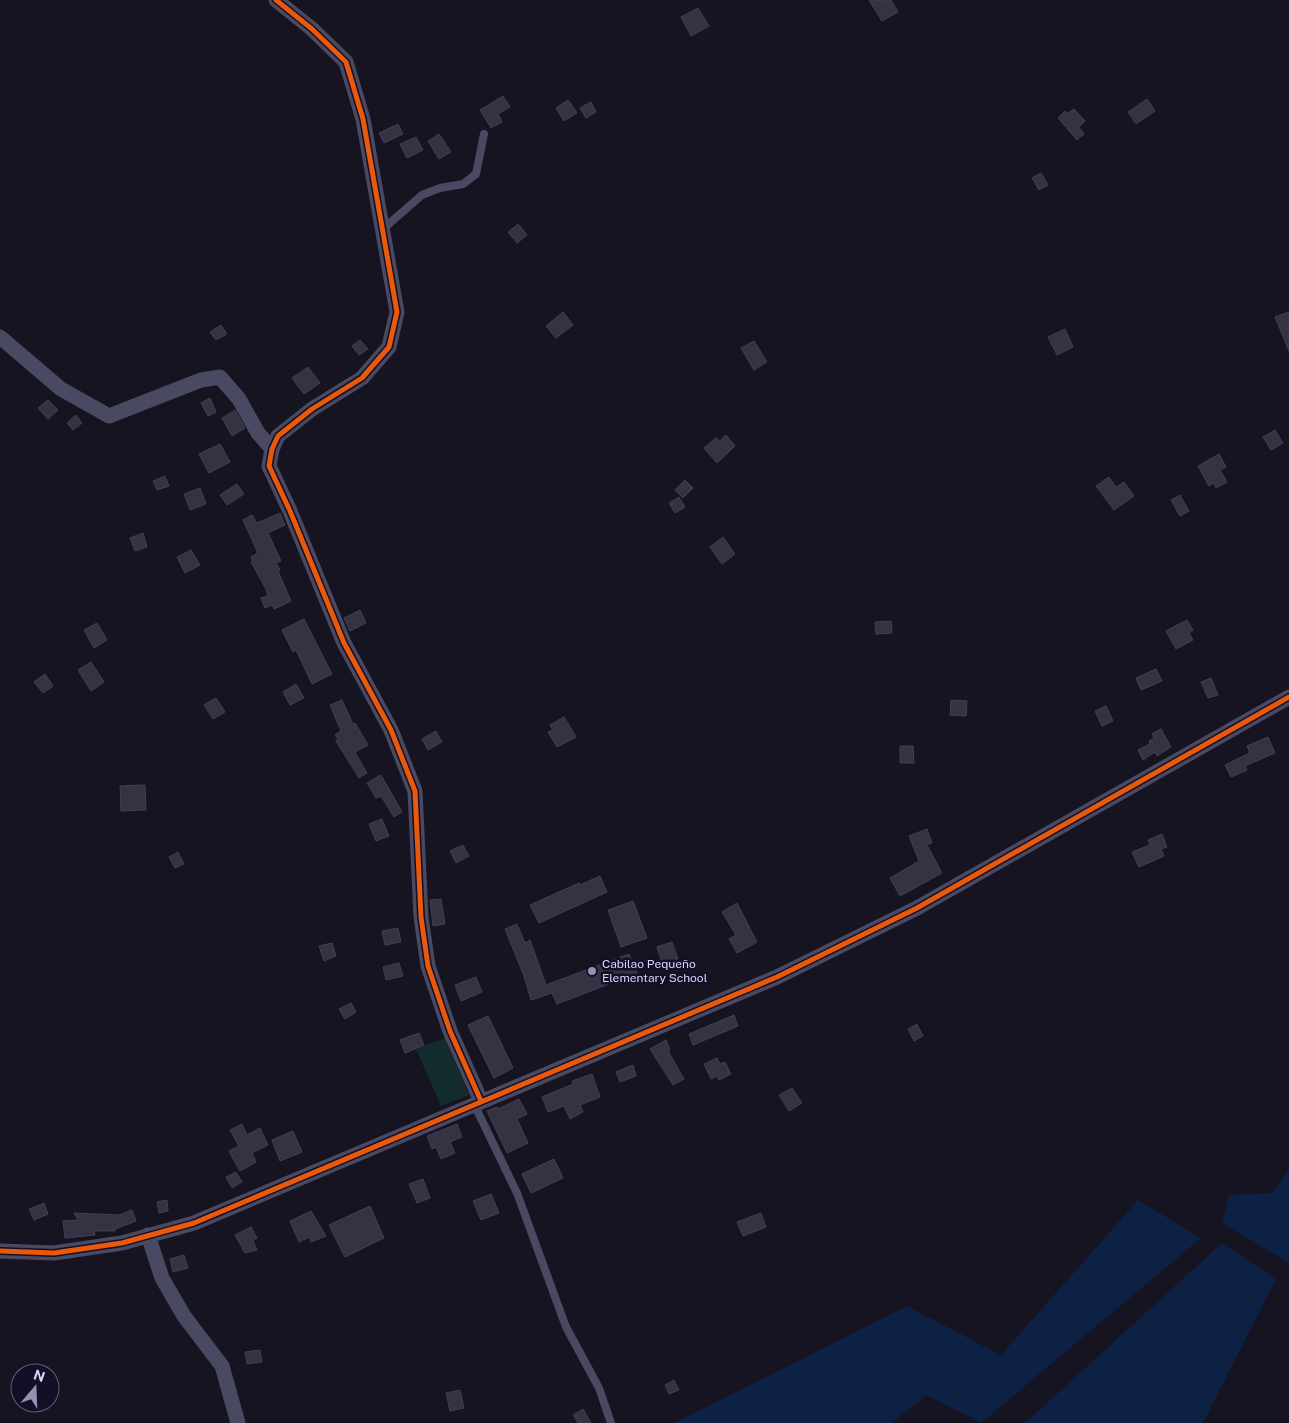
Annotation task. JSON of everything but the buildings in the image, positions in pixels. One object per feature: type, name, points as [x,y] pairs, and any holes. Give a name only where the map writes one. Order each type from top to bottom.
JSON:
[{"type":"street","points":[[276,0],[312,29],[346,62],[364,119],[398,312],[389,347],[362,378],[312,409],[278,436],[272,449],[269,466],[344,643],[391,730],[415,791],[420,908],[428,966],[477,1102]]},
{"type":"street","points":[[0,338],[61,389],[109,416],[201,380],[220,377],[239,399],[258,433],[272,449]]},
{"type":"street","points":[[0,1251],[54,1253],[122,1242],[194,1223],[777,977],[917,908],[1289,697]]},
{"type":"street","points":[[148,1235],[162,1278],[184,1316],[222,1366],[238,1423]]},
{"type":"lane","points":[[383,229],[422,195],[440,188],[463,184],[476,174],[484,134]]},
{"type":"lane","points":[[477,1102],[517,1193],[566,1327],[599,1388],[611,1423]]},
{"type":"green space","points":[[445,1038],[469,1095],[441,1106],[416,1049]]},
{"type":"water","points":[[1289,1169],[1289,1263],[1222,1223],[1229,1195],[1273,1193]]},
{"type":"water","points":[[1138,1200],[1201,1238],[981,1423],[927,1395],[891,1423],[675,1423],[907,1306],[1001,1355]]},
{"type":"water","points":[[1222,1243],[1276,1279],[1203,1423],[1025,1423]]},
{"type":"cycle path","points":[[276,0],[312,29],[346,62],[363,119],[397,312],[389,347],[362,378],[312,409],[278,436],[272,449],[269,466],[290,511],[344,643],[391,730],[415,791],[421,917],[428,966],[450,1031],[481,1101]]},
{"type":"cycle path","points":[[0,1251],[54,1253],[122,1243],[194,1223],[777,977],[917,908],[1289,697]]},
{"type":"place","name":"Cabilao Pequeño Elementary School","points":[[592,971]]}]
